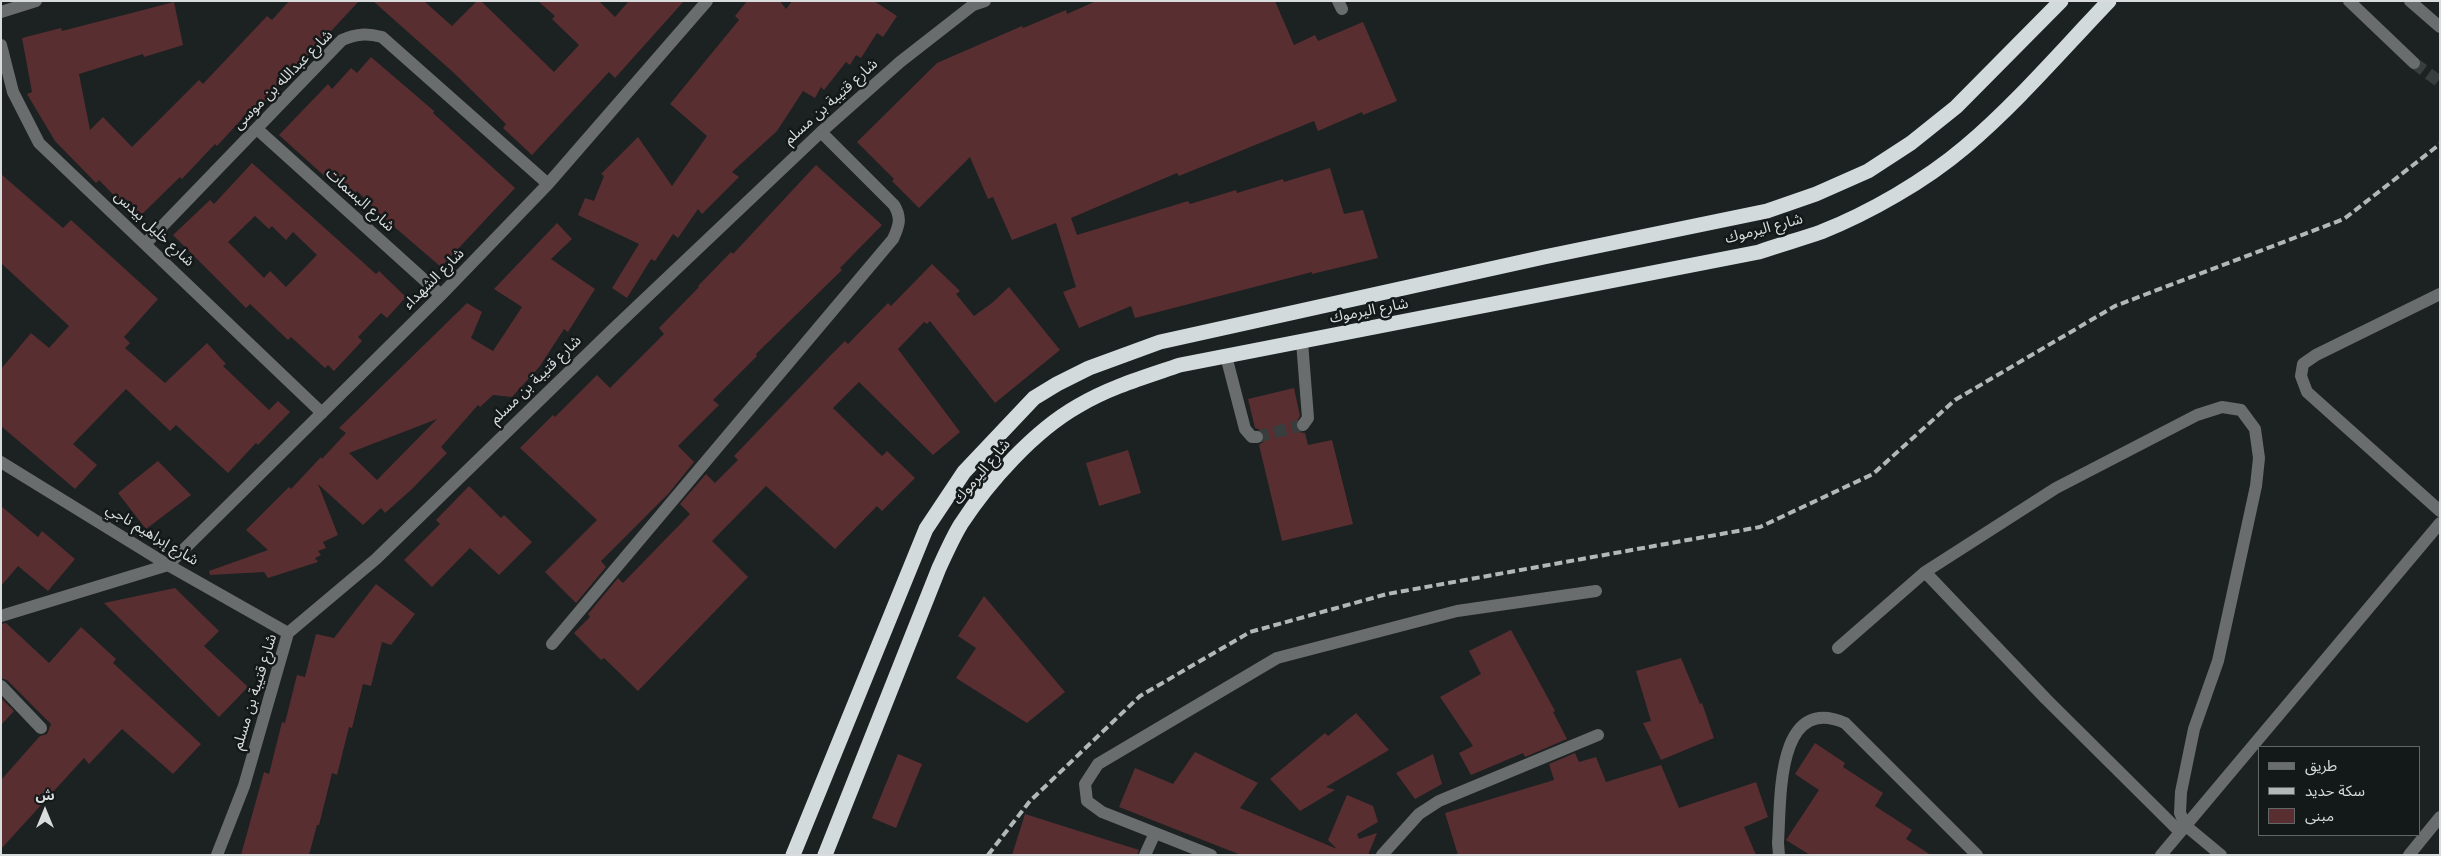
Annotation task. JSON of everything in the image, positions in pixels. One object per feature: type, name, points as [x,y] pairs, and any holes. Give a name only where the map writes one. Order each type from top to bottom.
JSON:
[{"type":"highway","name":"شارع اليرموك","points":[[793,855],[926,529],[964,472],[1034,398],[1089,368],[1160,342],[1544,257],[1767,211],[1816,194],[1868,171],[1911,143],[1956,107],[2061,1]]},
{"type":"highway","name":"شارع اليرموك","points":[[825,855],[939,568],[961,524],[999,475],[1039,434],[1077,406],[1124,383],[1180,366],[1759,252],[1821,232],[1876,206],[1927,175],[1964,148],[2006,109],[2109,1]]},
{"type":"street","points":[[1,12],[36,1]]},
{"type":"street","name":"شارع الشهداء","points":[[168,565],[441,295],[548,184],[707,1]]},
{"type":"street","points":[[2349,1],[2414,63]]},
{"type":"street","points":[[2410,1],[2440,27]]},
{"type":"street","name":"شارع قتيبة بن مسلم","points":[[217,855],[244,786],[288,633],[376,559],[611,331],[821,132],[900,62],[978,3]]},
{"type":"street","name":"شارع عبدالله بن موسى","points":[[146,244],[342,40],[354,34],[369,34],[382,37],[548,184]]},
{"type":"street","name":"شارع خليل بيدس","points":[[1,46],[14,92],[39,143],[322,412]]},
{"type":"street","name":"شارع البسمات","points":[[257,129],[441,295]]},
{"type":"street","points":[[552,644],[893,239],[900,224],[899,214],[894,205],[821,132]]},
{"type":"street","points":[[2440,294],[2316,355],[2303,364],[2301,376],[2307,392],[2440,511]]},
{"type":"street","points":[[1302,342],[1308,418],[1303,425]]},
{"type":"street","points":[[1226,356],[1246,429],[1252,437],[1257,437]]},
{"type":"street","points":[[1838,648],[1925,572],[2056,488],[2197,415],[2222,407],[2241,410],[2255,429],[2260,458],[2251,514],[2218,661],[2194,729],[2185,768],[2180,805],[2183,829]]},
{"type":"street","name":"شارع إبراهيم ناجي","points":[[1,462],[168,565],[288,633]]},
{"type":"street","points":[[2161,855],[2440,523]]},
{"type":"street","points":[[1,616],[168,565]]},
{"type":"street","points":[[1925,572],[2046,699],[2183,829],[2220,855]]},
{"type":"street","points":[[1211,855],[1102,812],[1087,801],[1085,784],[1098,764],[1277,658],[1457,611],[1596,591]]},
{"type":"street","points":[[1,686],[41,728]]},
{"type":"street","points":[[1779,855],[1778,843],[1783,763],[1795,735],[1806,721],[1818,716],[1831,717],[1845,723],[1977,855]]},
{"type":"street","points":[[1382,855],[1419,814],[1439,801],[1598,735]]},
{"type":"street","points":[[2409,855],[2440,818]]},
{"type":"street","points":[[1145,855],[1155,833]]},
{"type":"building","points":[[289,1],[359,1],[254,114],[250,110],[217,146],[215,144],[182,179],[180,177],[137,219],[99,180],[96,183],[55,141],[27,94],[32,92],[22,38],[61,28],[62,31],[174,2],[183,45],[144,57],[143,54],[79,74],[90,130],[103,117],[132,147],[199,80],[203,84],[267,16],[272,20]]},
{"type":"building","points":[[373,1],[424,1],[452,26],[477,1],[481,1],[554,72],[579,45],[552,19],[555,16],[538,1],[599,1],[615,17],[629,1],[684,1],[615,78],[609,72],[532,155],[503,128],[506,124],[454,73]]},
{"type":"building","points":[[747,1],[780,1],[786,9],[792,1],[874,1],[897,16],[883,37],[877,33],[861,58],[856,55],[850,65],[846,62],[824,90],[821,87],[815,98],[803,91],[777,131],[732,172],[739,177],[702,214],[698,209],[678,238],[673,234],[655,261],[651,259],[627,298],[612,288],[639,244],[578,215],[585,198],[594,201],[604,176],[601,174],[638,137],[672,186],[707,136],[670,104],[739,20],[735,16]]},
{"type":"building","points":[[1096,1],[1275,1],[1294,45],[1315,35],[1318,41],[1363,22],[1397,101],[1363,115],[1362,112],[1318,131],[1314,121],[1179,176],[1177,173],[1071,218],[1077,235],[1188,201],[1190,204],[1236,190],[1237,193],[1283,179],[1284,182],[1330,168],[1344,214],[1363,210],[1378,258],[1312,274],[1312,272],[1135,318],[1131,306],[1079,328],[1063,292],[1076,287],[1056,223],[1012,240],[993,197],[988,199],[970,157],[919,208],[892,181],[894,179],[857,142],[937,63],[1022,26],[1023,28],[1066,10],[1067,14]]},
{"type":"building","points":[[371,57],[434,111],[433,113],[515,188],[441,267],[384,218],[357,191],[350,199],[279,135],[328,84],[332,89],[351,68],[357,73]]},
{"type":"building","points":[[252,163],[376,274],[379,271],[406,297],[387,318],[381,313],[358,337],[362,341],[334,371],[328,365],[325,368],[291,337],[288,340],[250,304],[246,308],[173,235],[210,200],[214,204]],"holes":[[[255,216],[269,229],[272,226],[286,240],[293,232],[317,255],[286,287],[270,271],[264,278],[228,242]]]},
{"type":"building","points":[[816,165],[882,225],[840,268],[842,270],[756,354],[757,356],[713,400],[719,405],[678,446],[694,462],[669,493],[601,561],[606,567],[576,603],[545,572],[597,520],[520,448],[553,415],[555,417],[597,375],[610,388],[664,334],[659,328],[731,252],[733,254]]},
{"type":"building","points":[[1,174],[63,228],[71,220],[158,299],[124,337],[130,343],[125,348],[165,383],[207,343],[226,364],[223,366],[269,410],[278,401],[290,412],[258,445],[256,443],[228,473],[176,425],[170,431],[126,389],[73,444],[97,465],[75,489],[1,426],[1,369],[31,333],[49,348],[69,326],[1,263]]},
{"type":"building","points":[[557,223],[572,239],[551,259],[595,289],[568,332],[564,329],[540,366],[512,397],[493,395],[480,407],[478,405],[441,447],[447,453],[412,489],[385,513],[381,508],[363,525],[318,484],[338,535],[323,542],[326,548],[318,551],[321,555],[315,558],[318,562],[268,578],[264,572],[210,575],[209,571],[268,550],[246,530],[289,487],[291,489],[321,457],[322,459],[346,433],[339,428],[467,303],[482,312],[471,338],[493,351],[522,307],[494,289]],"holes":[[[437,419],[377,480],[349,453]]]},
{"type":"building","points":[[932,264],[960,291],[956,294],[974,316],[1009,287],[1060,350],[995,403],[930,321],[927,324],[924,322],[898,349],[960,432],[933,455],[859,382],[833,408],[882,456],[887,451],[915,478],[882,511],[877,506],[835,549],[766,486],[712,541],[748,577],[638,691],[604,658],[601,660],[574,633],[590,617],[588,614],[618,578],[623,583],[690,514],[680,504],[706,474],[715,483],[738,460],[734,456],[829,357],[845,341],[848,344],[888,303],[891,306]]},
{"type":"building","points":[[1294,388],[1300,416],[1295,424],[1295,428],[1299,432],[1305,433],[1308,445],[1332,440],[1353,524],[1282,541],[1259,445],[1264,441],[1265,437],[1261,430],[1255,428],[1248,399]]},
{"type":"building","points":[[1128,450],[1141,493],[1099,506],[1086,463]]},
{"type":"building","points":[[158,461],[191,495],[146,529],[118,493]]},
{"type":"building","points":[[469,486],[501,518],[504,515],[532,542],[499,575],[470,548],[432,587],[404,560],[440,524],[436,520]]},
{"type":"building","points":[[1,506],[38,537],[42,531],[75,559],[48,591],[18,566],[1,586]]},
{"type":"building","points":[[376,584],[415,614],[391,645],[382,642],[371,686],[363,684],[352,728],[349,727],[337,775],[332,773],[319,825],[317,825],[309,855],[241,855],[264,772],[269,774],[282,722],[285,723],[297,675],[305,677],[316,634],[334,638]]},
{"type":"building","points":[[175,588],[219,631],[204,646],[248,687],[219,717],[104,603]]},
{"type":"building","points":[[984,596],[1065,692],[1027,723],[956,678],[976,648],[958,636]]},
{"type":"building","points":[[6,623],[49,663],[81,627],[116,659],[113,663],[201,744],[173,774],[122,729],[89,764],[84,758],[1,849],[1,780],[40,736],[47,734],[51,724],[7,680],[1,678],[1,624]]},
{"type":"building","points":[[1511,630],[1555,711],[1553,712],[1567,739],[1525,757],[1523,753],[1471,775],[1459,753],[1473,746],[1440,697],[1481,674],[1469,651]]},
{"type":"building","points":[[1681,658],[1700,704],[1702,703],[1714,738],[1661,760],[1643,723],[1651,721],[1636,671]]},
{"type":"building","points":[[1,698],[14,711],[1,725]]},
{"type":"building","points":[[1356,713],[1389,750],[1326,787],[1335,790],[1300,811],[1270,779],[1325,733],[1328,736]]},
{"type":"building","points":[[1815,743],[1845,763],[1843,767],[1883,793],[1875,806],[1912,830],[1906,839],[1931,855],[1810,855],[1786,840],[1819,790],[1795,774]]},
{"type":"building","points":[[1195,752],[1258,783],[1240,808],[1337,849],[1328,840],[1347,795],[1373,806],[1378,822],[1357,834],[1359,839],[1377,833],[1368,855],[1241,855],[1119,807],[1135,768],[1173,784]]},
{"type":"building","points":[[1575,753],[1579,762],[1596,757],[1606,782],[1661,765],[1679,808],[1756,782],[1768,817],[1744,827],[1756,855],[1458,855],[1445,813],[1554,780],[1549,764]]},
{"type":"building","points":[[898,754],[922,764],[896,828],[872,818]]},
{"type":"building","points":[[1433,754],[1442,784],[1415,799],[1396,773]]},
{"type":"building","points":[[1025,814],[1139,850],[1137,855],[1012,855]]},
{"type":"tunnel","points":[[2414,63],[2440,82]]},
{"type":"tunnel","points":[[1257,437],[1303,425]]},
{"type":"railway","points":[[988,855],[1030,801],[1140,696],[1250,632],[1387,594],[1760,527],[1873,474],[1955,400],[2115,306],[2344,219],[2440,144]]}]
